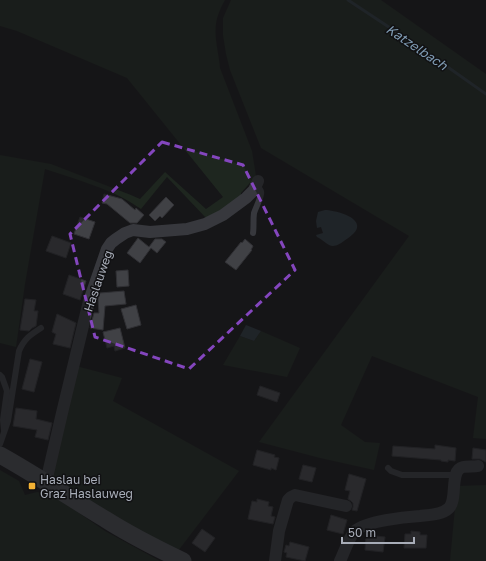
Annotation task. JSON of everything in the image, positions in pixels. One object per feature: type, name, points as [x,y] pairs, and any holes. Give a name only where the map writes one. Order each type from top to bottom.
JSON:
[{"type":"main road","points":[[0,455],[111,523],[183,561]]},
{"type":"street","name":"Haslauweg","points":[[46,482],[89,301],[107,249],[111,243],[125,233],[134,230],[150,232],[187,229],[204,224],[223,215],[236,206],[254,190],[258,183]]},
{"type":"street","points":[[340,561],[353,534],[361,527],[368,524],[405,517],[432,515],[447,510],[453,500],[456,475],[460,469],[463,467],[478,466]]},
{"type":"street","points":[[275,561],[279,531],[288,500],[291,497],[295,496],[346,506]]},
{"type":"lane","points":[[253,233],[256,207],[262,194],[258,183]]},
{"type":"lane","points":[[0,444],[8,421],[19,351],[22,343],[41,328]]},
{"type":"lane","points":[[0,375],[7,391],[3,420],[5,432]]},
{"type":"lane","points":[[388,468],[391,471],[402,475],[456,475]]},
{"type":"highlighted area","points":[[162,142],[243,165],[295,270],[189,369],[95,337],[70,234]]},
{"type":"shaded area","points":[[0,0],[225,0],[218,15],[216,30],[220,68],[252,151],[256,176],[241,193],[241,200],[207,219],[167,177],[141,209],[107,190],[45,169],[25,284],[16,347],[0,343],[0,155],[51,164],[140,199],[165,172],[206,209],[223,197],[127,78],[17,31],[0,26]]},
{"type":"shaded area","points":[[231,0],[381,0],[486,74],[486,439],[473,438],[478,397],[372,356],[341,425],[365,442],[380,443],[374,470],[259,442],[409,236],[261,148],[230,70],[226,54],[223,35],[223,18]]},
{"type":"shaded area","points":[[325,210],[345,214],[357,224],[354,234],[336,246],[329,245],[316,235],[323,233],[321,227],[317,228],[316,221],[318,212]]},
{"type":"shaded area","points":[[246,325],[261,331],[254,341],[240,336]]},
{"type":"shaded area","points":[[261,331],[300,348],[287,377],[223,365],[240,336],[254,341]]},
{"type":"shaded area","points":[[76,366],[122,378],[113,401],[239,471],[178,551],[136,529],[52,477]]},
{"type":"shaded area","points":[[0,470],[19,481],[25,495],[37,492],[53,495],[105,531],[160,561],[0,561]]},
{"type":"shaded area","points":[[486,485],[486,561],[450,561],[457,486]]},
{"type":"building","points":[[104,194],[122,199],[135,210],[136,208],[144,215],[137,223],[130,223],[107,204],[102,203]]},
{"type":"building","points":[[166,197],[174,205],[162,218],[160,216],[155,221],[149,215]]},
{"type":"building","points":[[80,217],[95,222],[89,239],[74,234]]},
{"type":"building","points":[[52,236],[71,243],[66,258],[46,251]]},
{"type":"building","points":[[138,238],[149,247],[155,239],[162,239],[166,242],[157,253],[151,248],[140,263],[127,253]]},
{"type":"building","points":[[245,239],[253,246],[252,250],[236,270],[225,262]]},
{"type":"building","points":[[128,270],[129,286],[117,287],[116,271]]},
{"type":"building","points":[[69,275],[86,281],[80,300],[63,294]]},
{"type":"building","points":[[124,291],[126,304],[105,306],[103,330],[90,328],[94,313],[99,313],[98,299],[100,293]]},
{"type":"building","points":[[25,299],[36,300],[34,311],[38,311],[36,326],[29,331],[20,330]]},
{"type":"building","points":[[136,305],[141,325],[127,329],[121,309]]},
{"type":"building","points":[[57,314],[76,323],[70,348],[53,344],[56,334],[52,332]]},
{"type":"building","points":[[120,328],[125,348],[115,351],[114,346],[107,348],[103,332]]},
{"type":"building","points":[[30,359],[42,362],[34,392],[22,389]]},
{"type":"building","points":[[260,386],[280,393],[277,402],[257,395]]},
{"type":"building","points":[[16,408],[37,411],[36,419],[52,423],[48,440],[35,437],[37,430],[13,426]]},
{"type":"building","points":[[435,445],[456,448],[455,461],[448,460],[448,462],[441,460],[392,456],[393,446],[435,449]]},
{"type":"building","points":[[473,448],[486,450],[486,462],[480,459],[472,459]]},
{"type":"building","points":[[257,450],[275,455],[274,457],[279,458],[276,470],[253,465]]},
{"type":"building","points":[[303,465],[316,468],[312,482],[299,479]]},
{"type":"building","points":[[349,474],[366,479],[357,511],[352,510],[353,503],[348,499],[350,491],[345,490]]},
{"type":"building","points":[[257,499],[269,502],[268,506],[273,507],[271,516],[275,517],[273,524],[248,519],[252,501],[257,502]]},
{"type":"building","points":[[331,515],[347,520],[343,534],[327,530]]},
{"type":"building","points":[[202,529],[215,538],[205,552],[192,543]]},
{"type":"building","points":[[411,531],[420,532],[420,535],[427,535],[426,548],[404,548],[405,534],[411,534]]},
{"type":"building","points":[[366,535],[385,537],[383,552],[365,550]]},
{"type":"building","points":[[290,542],[309,547],[305,561],[286,557],[287,553],[284,552],[286,545],[289,546]]},
{"type":"waterway","name":"Katzelbach","points":[[348,0],[486,94]]},
{"type":"place","name":"Haslau bei Graz Haslauweg","points":[[32,486]]}]
